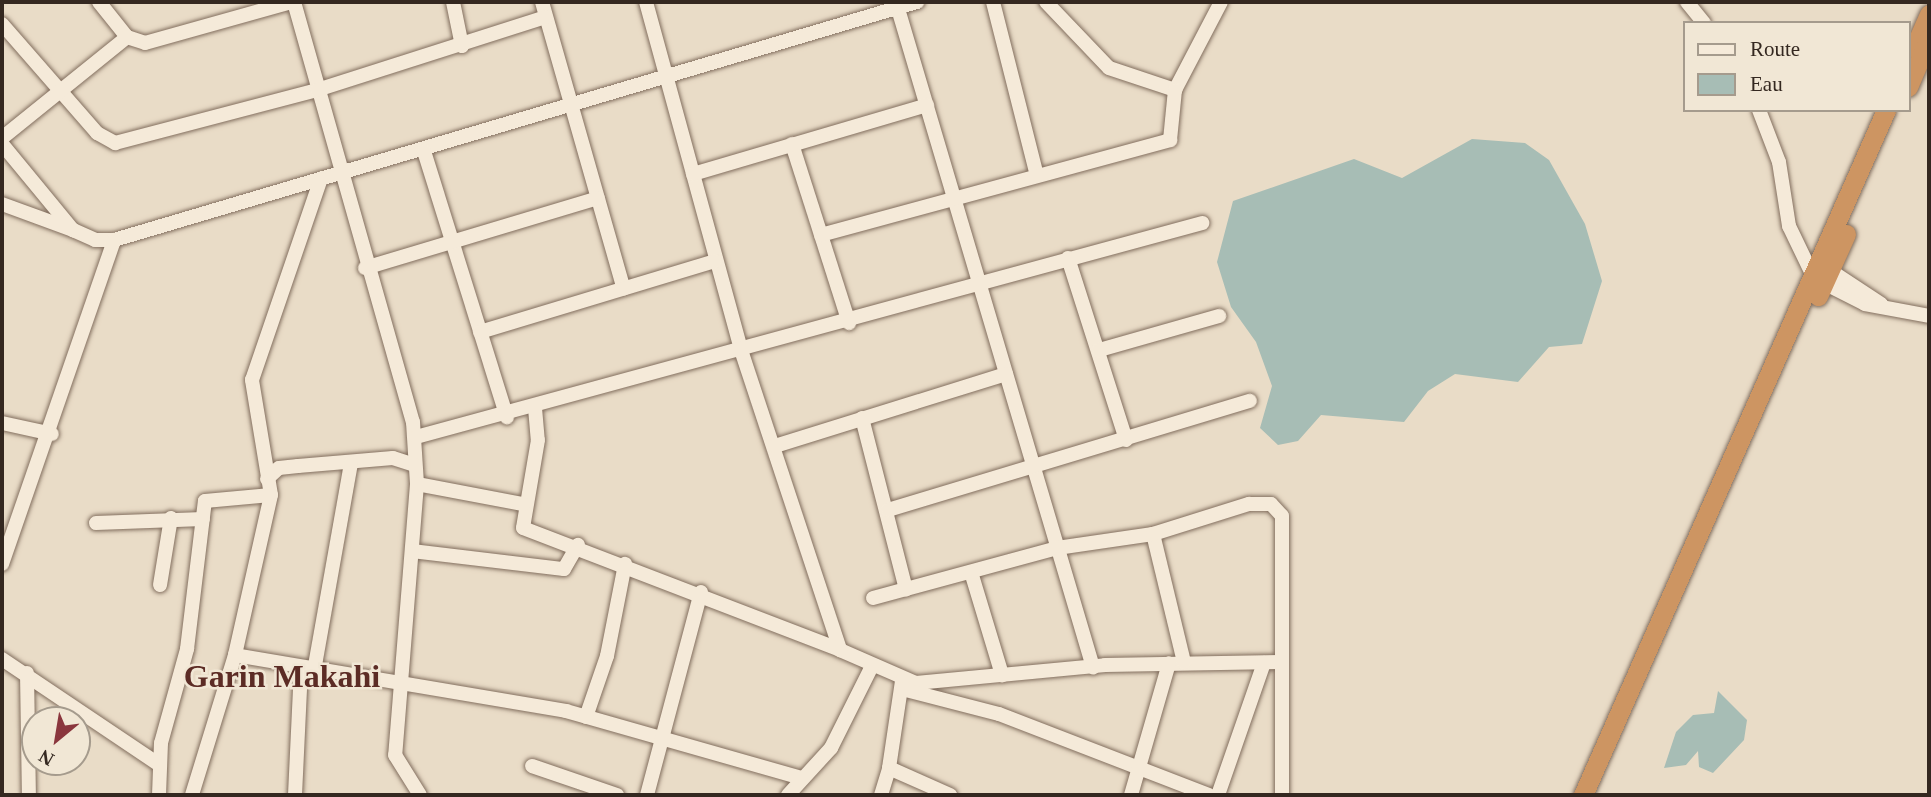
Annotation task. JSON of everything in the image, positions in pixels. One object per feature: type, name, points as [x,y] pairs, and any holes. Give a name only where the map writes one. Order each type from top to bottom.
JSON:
[{"type":"highway","points":[[1910,56],[1929,14]]},
{"type":"highway","points":[[1910,83],[1929,38]]},
{"type":"highway","points":[[1596,795],[1822,274],[1885,112]]},
{"type":"highway","points":[[1583,795],[1897,112]]},
{"type":"street","points":[[99,2],[127,37],[159,43],[293,2],[365,268],[416,438],[417,484],[395,755],[420,795]]},
{"type":"street","points":[[453,2],[462,46]]},
{"type":"street","points":[[542,2],[624,289]]},
{"type":"street","points":[[646,2],[742,353],[775,446],[840,650]]},
{"type":"street","points":[[2,204],[95,240],[114,240],[340,172],[424,151],[668,80],[897,5],[917,2]]},
{"type":"street","points":[[993,2],[1037,176]]},
{"type":"street","points":[[1046,2],[1109,68],[1175,90]]},
{"type":"street","points":[[821,235],[954,196],[1170,140],[1175,90],[1221,2]]},
{"type":"street","points":[[1687,2],[1702,21]]},
{"type":"street","points":[[897,5],[1093,667]]},
{"type":"street","points":[[2,24],[59,90],[115,143],[317,90],[462,46],[546,17]]},
{"type":"street","points":[[2,138],[127,37]]},
{"type":"street","points":[[693,174],[927,105]]},
{"type":"street","points":[[1760,112],[1800,252],[1822,274],[1892,311],[1929,316]]},
{"type":"street","points":[[2,144],[73,230]]},
{"type":"street","points":[[793,144],[849,323]]},
{"type":"street","points":[[424,151],[507,417]]},
{"type":"street","points":[[192,795],[235,655],[271,495],[252,380],[321,178]]},
{"type":"street","points":[[365,268],[598,198]]},
{"type":"street","points":[[416,438],[507,417],[742,353],[1068,258],[1202,223]]},
{"type":"street","points":[[2,564],[9,530],[52,434],[114,240]]},
{"type":"street","points":[[1068,258],[1126,440]]},
{"type":"street","points":[[480,332],[715,261]]},
{"type":"street","points":[[1099,350],[1219,316]]},
{"type":"street","points":[[775,446],[1006,373]]},
{"type":"street","points":[[888,510],[1250,401]]},
{"type":"street","points":[[535,408],[538,440],[523,504],[523,528],[578,545],[701,592],[840,650],[902,685],[999,714],[1209,795]]},
{"type":"street","points":[[862,418],[888,510],[906,589]]},
{"type":"street","points":[[2,423],[52,434]]},
{"type":"street","points":[[267,479],[279,468],[393,458],[415,465]]},
{"type":"street","points":[[295,795],[307,670],[351,463]]},
{"type":"street","points":[[417,484],[523,504]]},
{"type":"street","points":[[159,795],[158,764],[187,649],[207,499],[271,495]]},
{"type":"street","points":[[873,598],[1057,548],[1153,534],[1249,504],[1271,504],[1282,516],[1272,662],[1282,795]]},
{"type":"street","points":[[96,523],[171,518],[203,520]]},
{"type":"street","points":[[160,585],[171,518]]},
{"type":"street","points":[[1130,795],[1177,663],[1153,534]]},
{"type":"street","points":[[412,551],[564,569],[578,545]]},
{"type":"street","points":[[586,717],[603,672],[625,564]]},
{"type":"street","points":[[971,572],[1002,674]]},
{"type":"street","points":[[647,795],[701,592]]},
{"type":"street","points":[[235,655],[307,670],[400,683],[586,717],[801,778]]},
{"type":"street","points":[[2,659],[27,673],[158,764]]},
{"type":"street","points":[[902,685],[1093,667],[1272,662]]},
{"type":"street","points":[[1218,795],[1272,662]]},
{"type":"street","points":[[788,795],[831,748],[872,666]]},
{"type":"street","points":[[27,673],[29,795]]},
{"type":"street","points":[[881,795],[889,768],[902,685]]},
{"type":"street","points":[[532,766],[617,795]]},
{"type":"street","points":[[889,768],[950,795]]},
{"type":"water","points":[[1472,139],[1525,143],[1549,160],[1585,224],[1602,281],[1582,344],[1549,347],[1518,382],[1455,374],[1428,391],[1404,422],[1321,415],[1298,441],[1278,445],[1260,428],[1272,386],[1256,342],[1231,307],[1217,262],[1233,201],[1354,159],[1402,178]]},
{"type":"water","points":[[1718,691],[1747,720],[1744,740],[1713,773],[1699,767],[1698,751],[1686,765],[1664,768],[1676,732],[1693,715],[1714,713]]},
{"type":"district","name":"Garin Makahi","points":[[282,676]]}]
